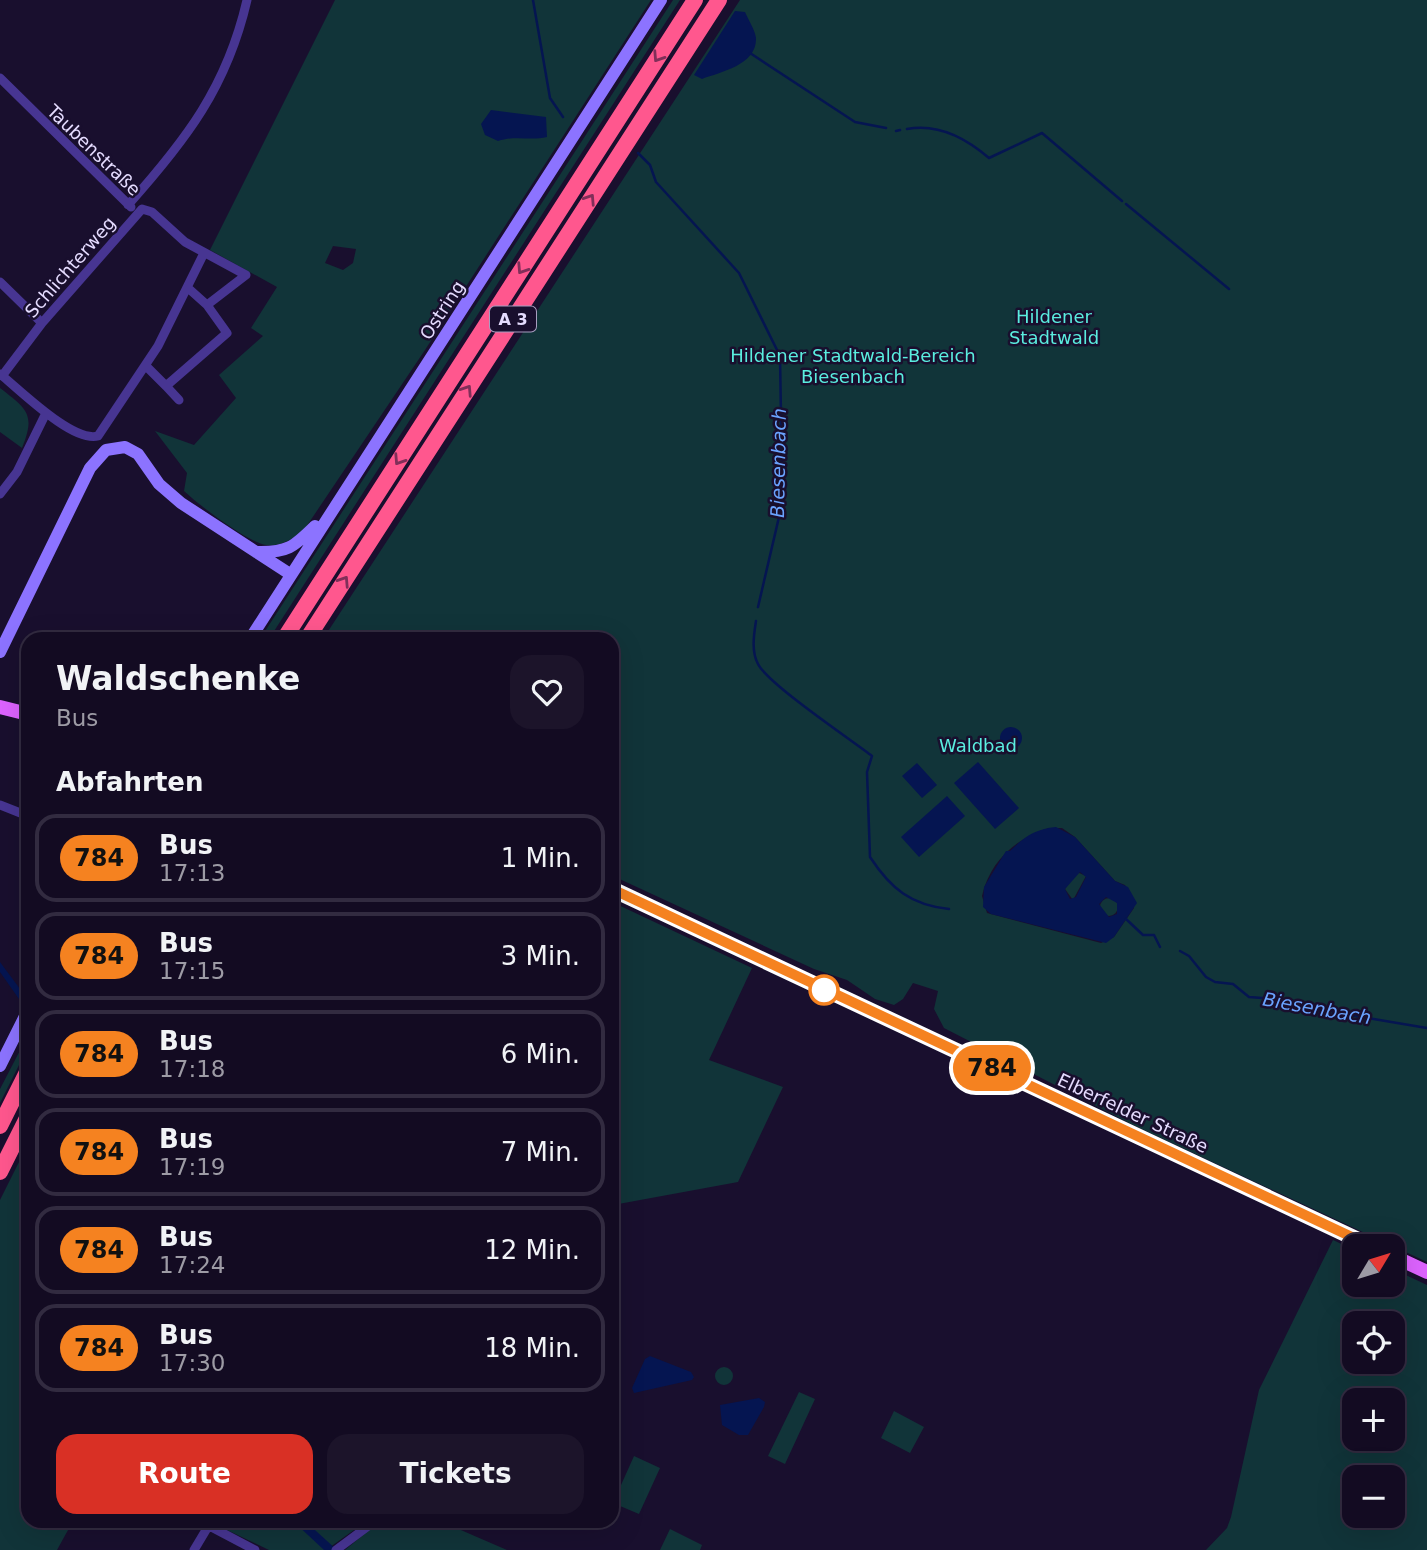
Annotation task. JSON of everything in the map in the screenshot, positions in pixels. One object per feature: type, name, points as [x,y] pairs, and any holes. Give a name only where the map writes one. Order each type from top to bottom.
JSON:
[{"type":"highway","name":"A 3","points":[[289,632],[695,0]]},
{"type":"highway","name":"A 3","points":[[312,632],[719,0]]},
{"type":"highway","points":[[0,1126],[21,1084]]},
{"type":"highway","points":[[0,1172],[21,1130]]},
{"type":"main road","name":"Ostring","points":[[254,632],[662,0]]},
{"type":"main road","points":[[0,652],[90,468],[106,450],[125,447],[138,454],[159,484],[181,503],[290,574]]},
{"type":"main road","points":[[256,552],[279,553],[291,548],[328,514]]},
{"type":"main road","points":[[0,707],[21,712]]},
{"type":"main road","name":"Elberfelder Straße","points":[[619,892],[1345,1234]]},
{"type":"main road","points":[[0,1066],[21,1024]]},
{"type":"main road","points":[[1405,1262],[1427,1272]]},
{"type":"street","points":[[128,205],[179,149],[211,99],[229,63],[247,0]]},
{"type":"street","name":"Taubenstraße","points":[[0,78],[137,213],[147,209],[173,233],[204,253]]},
{"type":"street","name":"Schlichterweg","points":[[1,375],[137,213]]},
{"type":"street","points":[[1,375],[46,413],[85,437],[99,436],[146,366],[204,253],[246,275],[207,305]]},
{"type":"street","points":[[0,282],[42,323]]},
{"type":"street","points":[[166,386],[227,332],[207,305],[188,288]]},
{"type":"street","points":[[146,366],[179,400]]},
{"type":"street","points":[[0,494],[17,472],[46,413]]},
{"type":"street","points":[[0,805],[21,814]]},
{"type":"street","points":[[194,1550],[207,1528]]},
{"type":"street","points":[[214,1528],[254,1550]]},
{"type":"street","points":[[338,1549],[366,1528]]},
{"type":"green space","points":[[335,0],[651,0],[425,350],[302,533],[276,545],[266,545],[247,537],[184,491],[187,473],[155,431],[194,445],[236,398],[219,375],[263,336],[251,328],[277,287],[210,250]],"holes":[[[333,246],[356,249],[353,263],[343,270],[325,263]]]},
{"type":"green space","points":[[673,0],[680,0],[274,632],[265,632]]},
{"type":"green space","name":"Hildener Stadtwald","points":[[740,0],[1427,0],[1427,1262],[1405,1252],[1405,1234],[1367,1234],[1133,1125],[944,1028],[934,1009],[938,991],[913,983],[903,999],[894,1005],[875,999],[847,980],[814,969],[619,879],[619,632],[328,632]],"holes":[[[1049,828],[1062,828],[1075,837],[1115,881],[1125,885],[1134,908],[1114,937],[1101,943],[987,913],[982,896],[991,872],[1006,853],[1026,838]]]},
{"type":"green space","points":[[0,388],[17,401],[26,413],[28,427],[22,448],[0,432]]},
{"type":"green space","points":[[1077,872],[1086,876],[1073,900],[1065,889]]},
{"type":"green space","points":[[1109,898],[1116,900],[1116,914],[1109,916],[1102,914],[1100,907],[1102,900]]},
{"type":"green space","points":[[619,905],[752,968],[709,1060],[783,1087],[738,1182],[619,1204]]},
{"type":"green space","points":[[21,1048],[21,1061],[0,1103],[0,1089]]},
{"type":"green space","points":[[21,1158],[21,1528],[69,1528],[57,1550],[0,1550],[0,1200]]},
{"type":"green space","points":[[1333,1240],[1342,1244],[1342,1297],[1405,1297],[1405,1275],[1427,1285],[1427,1550],[1206,1550],[1227,1528],[1259,1390]]},
{"type":"green space","points":[[724,1367],[730,1370],[733,1376],[730,1382],[724,1385],[718,1382],[715,1376],[718,1370]]},
{"type":"green space","points":[[799,1392],[815,1399],[785,1464],[768,1456]]},
{"type":"green space","points":[[894,1411],[924,1427],[910,1453],[881,1438]]},
{"type":"green space","points":[[634,1456],[660,1468],[639,1514],[619,1506],[619,1490]]},
{"type":"green space","points":[[223,1528],[357,1528],[326,1550],[269,1550]]},
{"type":"green space","points":[[372,1528],[456,1528],[507,1550],[345,1550]]},
{"type":"green space","points":[[670,1529],[702,1545],[700,1550],[660,1550]]},
{"type":"shaded area","points":[[735,11],[745,12],[754,32],[755,47],[751,55],[736,66],[702,79],[694,75]]},
{"type":"shaded area","points":[[491,110],[546,117],[547,137],[498,141],[485,135],[481,124]]},
{"type":"shaded area","points":[[1011,727],[1019,730],[1022,738],[1019,746],[1011,749],[1003,746],[1000,738],[1003,730]]},
{"type":"shaded area","points":[[978,762],[1019,808],[995,829],[954,783]]},
{"type":"shaded area","points":[[917,763],[937,785],[922,798],[902,776]]},
{"type":"shaded area","points":[[947,796],[965,816],[919,857],[901,837]]},
{"type":"shaded area","points":[[1056,827],[1075,837],[1115,881],[1128,887],[1137,903],[1114,937],[1106,943],[991,914],[983,907],[984,887],[1006,851],[1010,851],[1030,835]],"holes":[[[1080,872],[1086,877],[1076,897],[1070,899],[1065,889]],[[1106,897],[1117,903],[1117,914],[1109,917],[1099,904]]]},
{"type":"shaded area","points":[[0,962],[21,990],[19,999],[0,972]]},
{"type":"shaded area","points":[[650,1356],[691,1372],[694,1377],[692,1380],[634,1393],[632,1388],[645,1359]]},
{"type":"shaded area","points":[[759,1398],[765,1402],[764,1407],[748,1435],[739,1435],[722,1425],[720,1405]]},
{"type":"shaded area","points":[[300,1528],[313,1528],[337,1550],[324,1550]]},
{"type":"waterway","name":"Biesenbach","points":[[533,0],[550,98],[563,117]]},
{"type":"waterway","points":[[750,53],[855,122],[886,128]]},
{"type":"waterway","points":[[907,129],[930,128],[951,134],[989,158],[1042,133],[1122,201]]},
{"type":"waterway","points":[[896,131],[900,130]]},
{"type":"waterway","name":"Biesenbach","points":[[638,153],[650,165],[656,182],[739,273],[780,356],[782,478],[779,517],[758,607]]},
{"type":"waterway","points":[[1126,204],[1229,289]]},
{"type":"waterway","name":"Biesenbach","points":[[756,621],[754,654],[765,673],[872,756],[867,772],[870,857],[903,894],[924,904],[949,909]]},
{"type":"waterway","name":"Biesenbach","points":[[1126,919],[1143,935],[1154,935],[1160,947]]},
{"type":"waterway","name":"Biesenbach","points":[[1180,951],[1189,956],[1206,977],[1215,982],[1233,984],[1249,997],[1290,1000],[1344,1014],[1427,1028]]},
{"type":"bus line","name":"784","points":[[619,892],[734,949],[1345,1234]]},
{"type":"park label","name":"Hildener Stadtwald-Bereich Biesenbach","points":[[853,365]]},
{"type":"park label","name":"Waldbad","points":[[978,745]]}]
